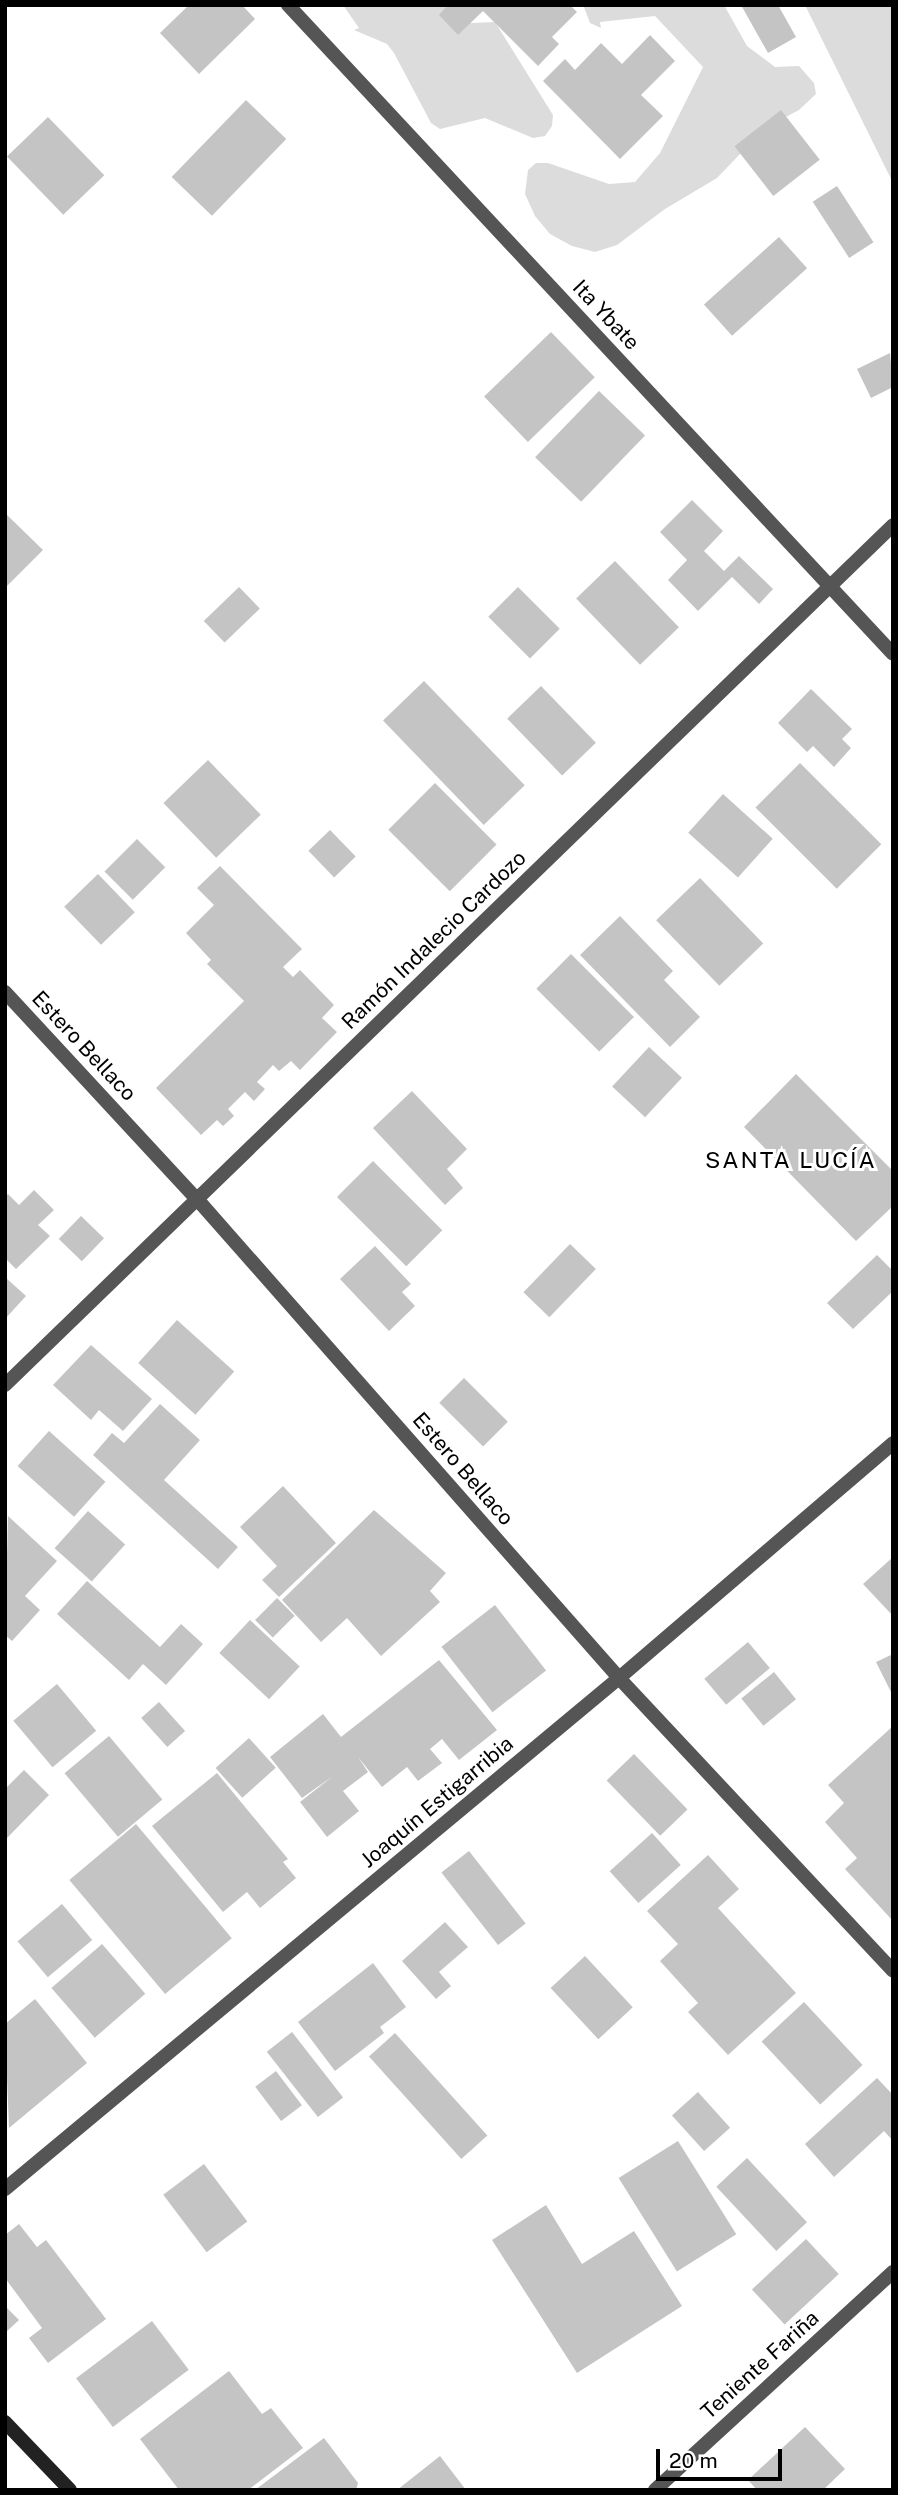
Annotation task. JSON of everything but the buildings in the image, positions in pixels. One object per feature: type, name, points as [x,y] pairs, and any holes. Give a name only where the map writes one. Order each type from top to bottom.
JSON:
[{"type":"main road","points":[[5,2422],[70,2490]]},
{"type":"street","name":"Ita Ybate","points":[[288,5],[893,654]]},
{"type":"street","name":"Ramón Indalecio Cardozo","points":[[5,1385],[893,525]]},
{"type":"street","name":"Estero Bellaco","points":[[5,992],[197,1199],[619,1678],[893,1970]]},
{"type":"street","name":"Joaquín Estigarribia","points":[[5,2189],[619,1678],[893,1443]]},
{"type":"street","name":"Teniente Fariña","points":[[655,2490],[893,2272]]},
{"type":"shaded area","points":[[343,5],[445,5],[471,23],[495,22],[553,115],[552,126],[545,136],[533,138],[485,118],[440,129],[431,123],[387,44],[354,30],[359,28]]},
{"type":"shaded area","points":[[583,5],[724,5],[747,46],[775,67],[799,66],[814,83],[816,94],[799,110],[765,128],[717,178],[665,209],[617,245],[595,252],[572,246],[550,234],[535,216],[525,194],[528,170],[536,163],[548,163],[609,184],[635,182],[660,153],[703,67],[655,16],[600,22],[601,28],[590,23]]},
{"type":"shaded area","points":[[805,5],[893,5],[893,183]]},
{"type":"district","name":"SANTA LUCÍA","points":[[791,1160]]}]
